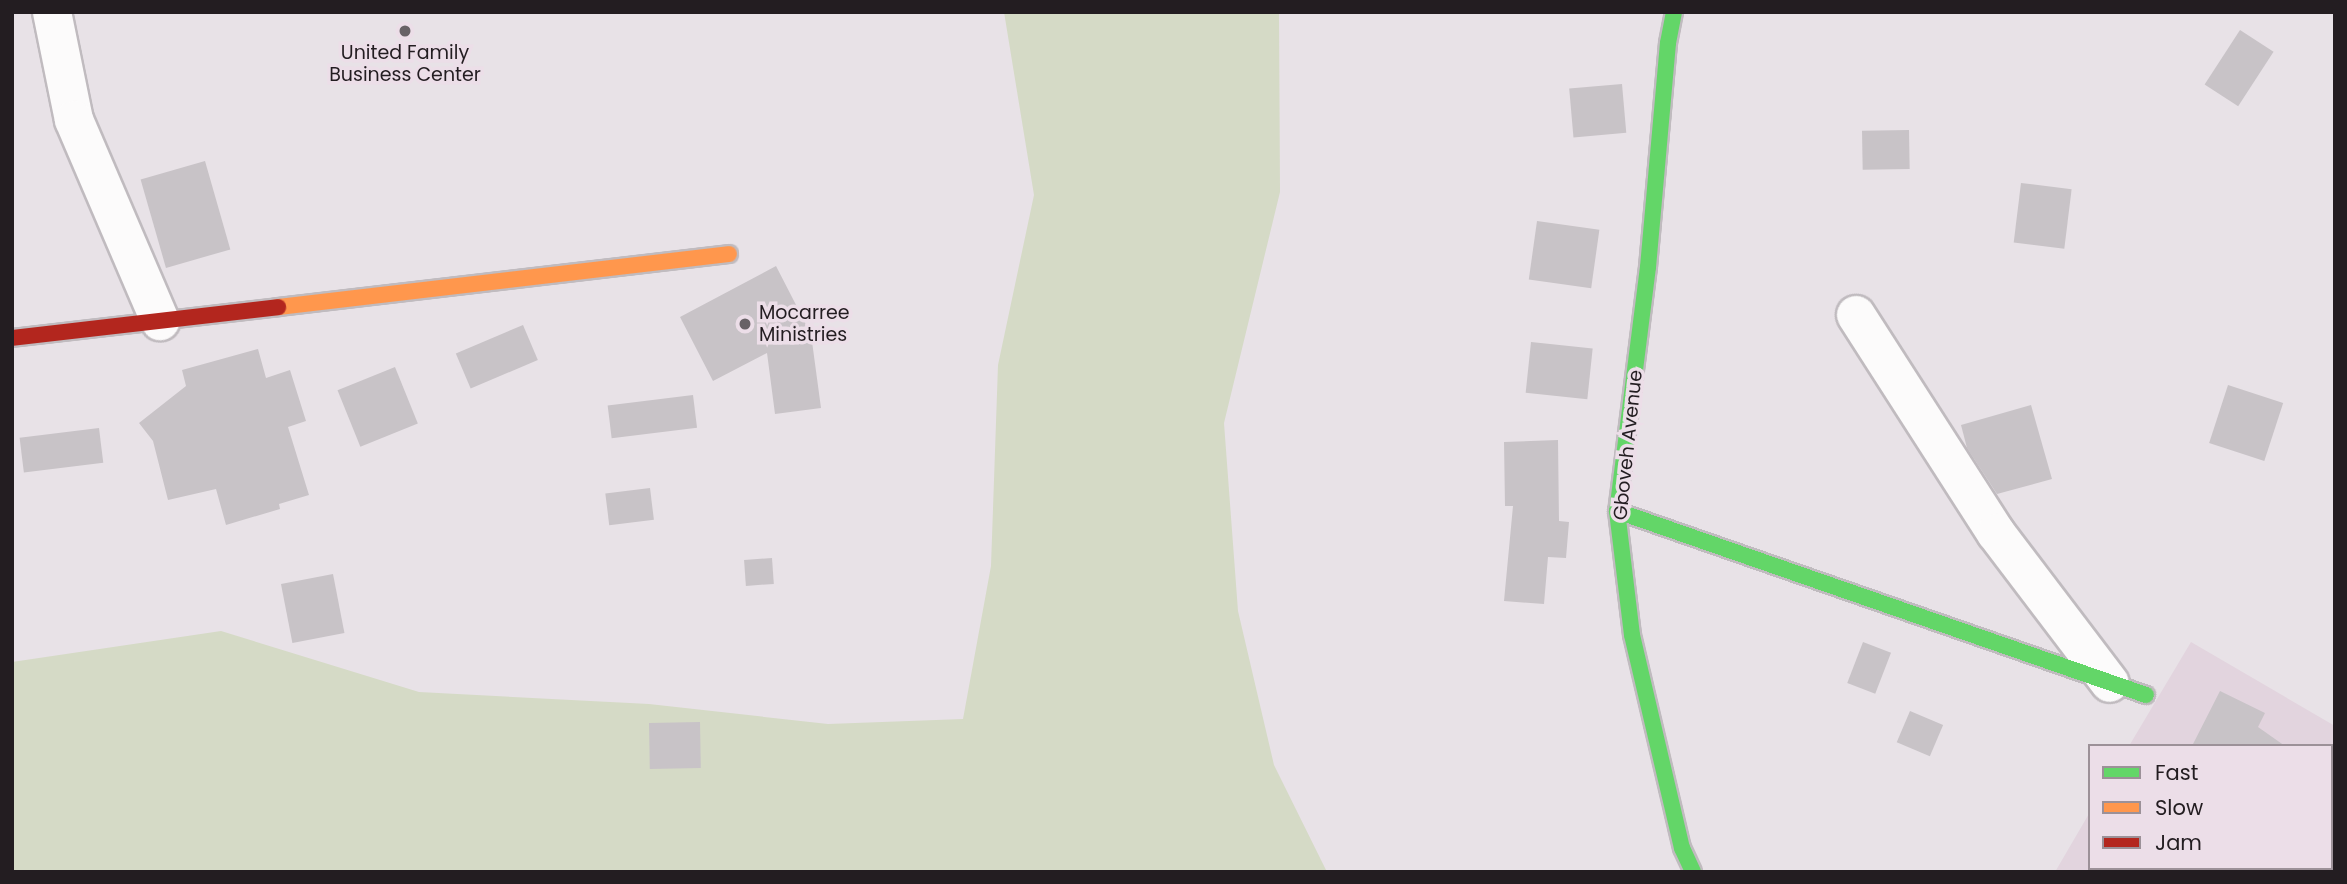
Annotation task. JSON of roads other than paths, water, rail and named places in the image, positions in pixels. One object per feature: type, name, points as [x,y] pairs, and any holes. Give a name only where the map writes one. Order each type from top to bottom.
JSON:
[{"type":"street","points":[[52,12],[74,120],[160,321]]},
{"type":"street","name":"Gboveh Avenue","points":[[1674,12],[1668,43],[1648,267],[1617,511],[1632,635],[1682,848],[1693,872]]},
{"type":"street","points":[[12,338],[729,254]]},
{"type":"street","points":[[1856,315],[1996,533],[2110,683]]},
{"type":"street","points":[[1617,511],[2146,695]]},
{"type":"place","name":"United Family Business Center","points":[[405,31]]},
{"type":"place","name":"Mocarree Ministries","points":[[745,324]]}]
